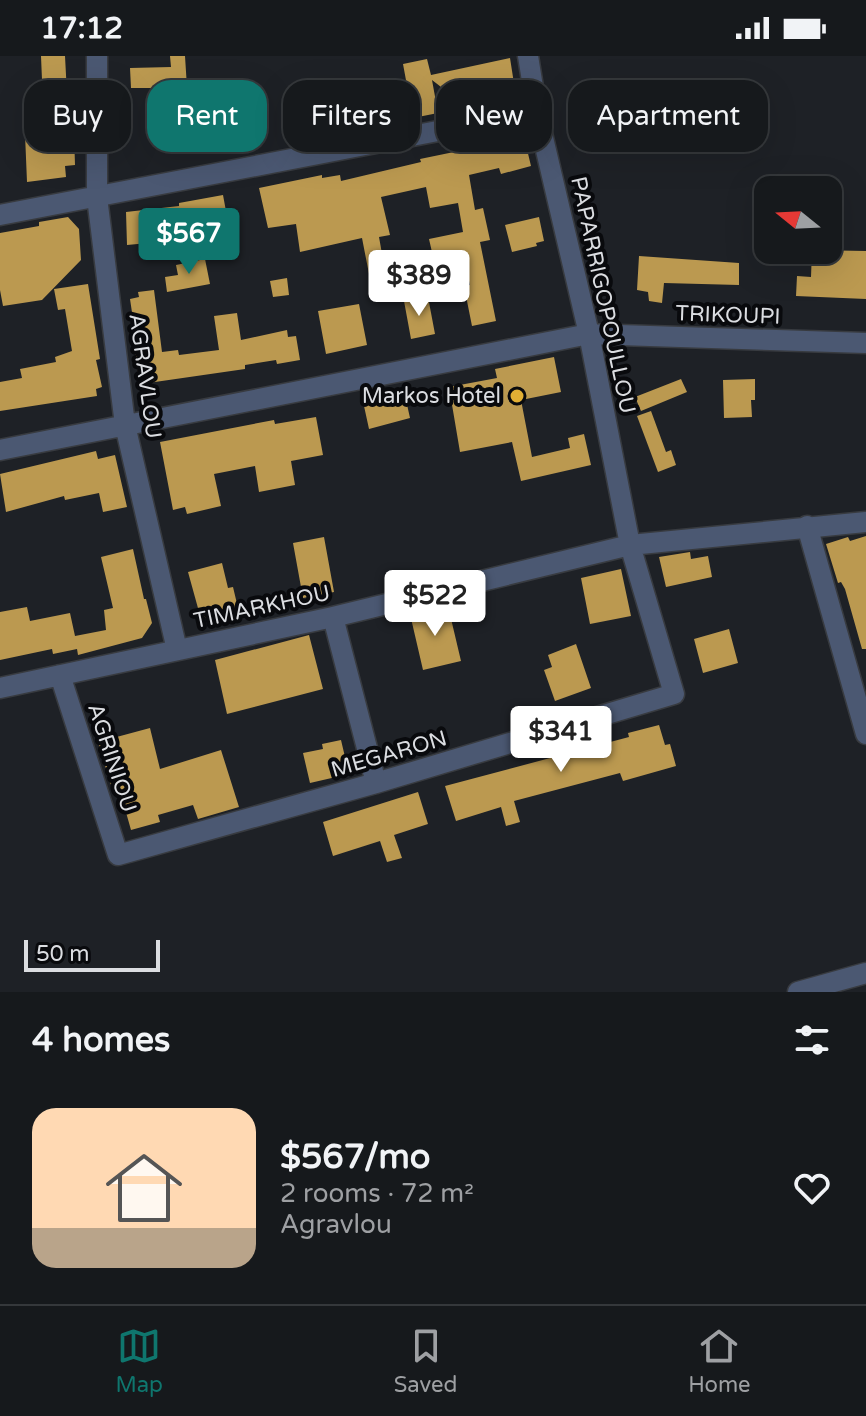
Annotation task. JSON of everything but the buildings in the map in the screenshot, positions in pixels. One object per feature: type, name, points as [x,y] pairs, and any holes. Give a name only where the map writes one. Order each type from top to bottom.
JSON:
[{"type":"street","name":"AGRAVLOU","points":[[97,56],[97,197],[125,425],[177,650]]},
{"type":"street","name":"PAPARRIGOPOULLOU","points":[[532,57],[534,80]]},
{"type":"street","points":[[0,215],[436,132]]},
{"type":"street","name":"PAPARRIGOPOULLOU","points":[[546,152],[589,334],[630,545],[674,694]]},
{"type":"street","name":"TRIKOUPI","points":[[0,450],[589,334],[866,343]]},
{"type":"street","name":"TIMARKHOU","points":[[0,688],[333,617],[630,545],[866,522]]},
{"type":"street","points":[[807,526],[866,734]]},
{"type":"street","points":[[333,617],[376,783]]},
{"type":"street","name":"AGRINIOU","points":[[60,675],[118,855]]},
{"type":"street","name":"MEGARON","points":[[118,855],[376,783],[674,694]]},
{"type":"street","points":[[798,992],[866,973]]},
{"type":"place","name":"Markos Hotel","points":[[517,396]]}]
